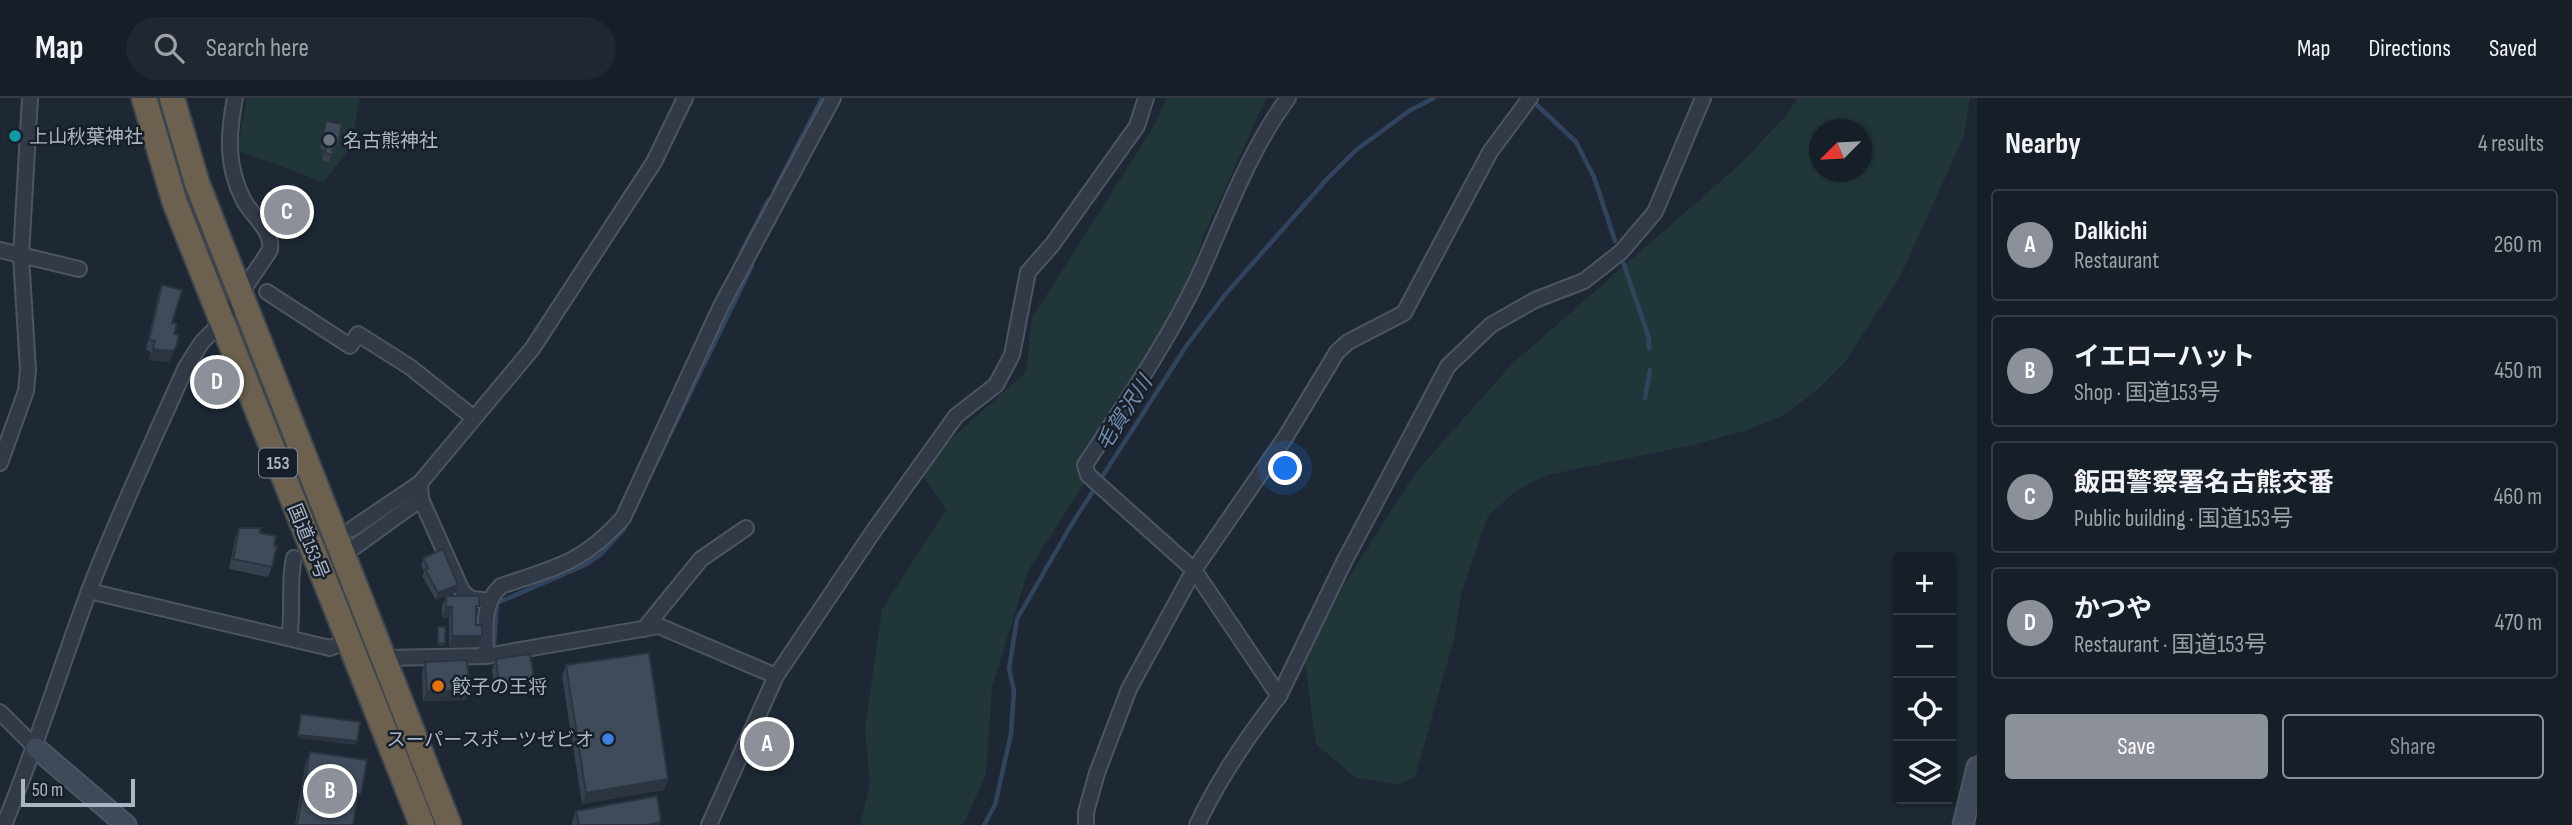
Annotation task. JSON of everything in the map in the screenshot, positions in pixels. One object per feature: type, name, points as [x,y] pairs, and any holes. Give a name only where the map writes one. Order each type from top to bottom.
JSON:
[{"type":"highway","name":"国道153号","points":[[144,98],[175,203],[420,824]]},
{"type":"highway","name":"国道153号","points":[[172,98],[197,183],[449,825]]},
{"type":"street","points":[[0,463],[26,391],[28,370],[21,256],[30,98]]},
{"type":"street","points":[[4,825],[36,748],[43,718],[89,591],[186,367],[202,342],[221,323],[240,290],[264,263],[271,240],[242,197],[232,169],[227,138],[235,98]]},
{"type":"street","points":[[352,529],[420,482],[532,349],[654,162],[685,98]]},
{"type":"street","points":[[486,656],[488,601],[501,586],[576,560],[600,543],[623,518],[721,306],[833,98]]},
{"type":"street","points":[[709,825],[776,677],[875,528],[956,416],[996,385],[1012,355],[1028,272],[1052,245],[1137,126],[1146,98]]},
{"type":"street","points":[[1279,696],[1194,570],[1091,477],[1085,465],[1185,301],[1250,156],[1288,98]]},
{"type":"street","points":[[1086,825],[1086,812],[1097,773],[1129,689],[1194,570],[1285,438],[1337,352],[1348,342],[1404,313],[1490,152],[1530,98]]},
{"type":"street","points":[[1197,825],[1213,790],[1244,741],[1279,696],[1345,560],[1448,366],[1491,325],[1535,300],[1584,281],[1621,252],[1655,212],[1703,98]]},
{"type":"street","points":[[0,250],[79,269]]},
{"type":"street","points":[[267,292],[350,346],[358,334],[410,367],[474,418]]},
{"type":"street","points":[[420,482],[421,499],[461,591],[471,599],[488,601]]},
{"type":"street","points":[[342,556],[421,499]]},
{"type":"street","points":[[643,629],[701,559],[746,528]]},
{"type":"street","points":[[289,638],[294,612],[294,558]]},
{"type":"street","points":[[89,591],[330,648],[349,640]]},
{"type":"street","points":[[383,658],[486,656],[659,626],[776,677]]},
{"type":"street","points":[[0,712],[36,748],[126,825]]},
{"type":"street","points":[[1963,825],[1977,766]]},
{"type":"green space","points":[[247,98],[360,98],[350,149],[323,182],[237,150]]},
{"type":"green space","points":[[1167,98],[1266,98],[1203,237],[1159,366],[1028,571],[992,687],[986,774],[965,821],[962,825],[860,825],[870,785],[865,729],[882,609],[946,510],[918,469],[1026,372],[1032,318],[1154,126]]},
{"type":"green space","points":[[1798,98],[1970,98],[1964,136],[1900,277],[1845,362],[1817,390],[1784,415],[1748,430],[1696,444],[1548,475],[1517,490],[1488,516],[1461,594],[1454,639],[1415,777],[1398,784],[1356,778],[1316,744],[1305,663],[1342,588],[1416,472],[1512,364],[1738,166],[1785,117]]},
{"type":"building","name":"名古熊神社","points":[[326,121],[342,124],[338,145],[333,146],[332,155],[325,153],[327,143],[322,142]]},
{"type":"building","points":[[294,184],[306,194],[299,203],[312,215],[304,224],[284,213],[276,198],[280,193],[284,196]]},
{"type":"building","points":[[162,285],[182,290],[172,323],[177,324],[174,334],[179,335],[173,351],[153,349],[155,341],[149,340]]},
{"type":"building","points":[[239,528],[261,528],[260,533],[276,536],[274,546],[277,546],[272,567],[233,559]]},
{"type":"building","points":[[443,549],[458,585],[438,593],[425,569],[428,568],[423,558]]},
{"type":"building","points":[[446,596],[479,596],[476,625],[482,625],[482,636],[452,636],[452,607],[446,607]]},
{"type":"building","points":[[438,627],[445,627],[445,643],[438,643]]},
{"type":"building","points":[[649,653],[668,779],[586,793],[566,665]]},
{"type":"building","points":[[530,654],[534,678],[499,684],[496,659]]},
{"type":"building","points":[[467,660],[470,690],[427,691],[425,662]]},
{"type":"building","points":[[301,714],[360,722],[357,741],[298,735]]},
{"type":"building","points":[[767,723],[781,730],[771,751],[757,743]]},
{"type":"building","points":[[310,752],[367,760],[353,825],[297,825]]},
{"type":"building","points":[[657,796],[661,822],[651,825],[579,825],[576,811]]},
{"type":"waterway","points":[[774,191],[822,98]]},
{"type":"waterway","name":"毛賀沢川","points":[[984,825],[995,805],[1011,734],[1014,691],[1009,669],[1017,619],[1073,522],[1187,345],[1224,296],[1356,150],[1409,111],[1434,98]]},
{"type":"waterway","points":[[1537,105],[1576,142],[1594,177],[1615,241]]},
{"type":"waterway","points":[[741,253],[769,199]]},
{"type":"waterway","points":[[1623,262],[1649,338],[1649,348]]},
{"type":"waterway","points":[[494,644],[497,603],[585,565],[600,555],[624,529],[752,266]]},
{"type":"waterway","points":[[1645,398],[1650,370]]},
{"type":"place","name":"上山秋葉神社","points":[[15,136]]},
{"type":"place","name":"名古熊神社","points":[[329,140]]},
{"type":"place","name":"飯田警察署名古熊交番","points":[[287,212]]},
{"type":"place","name":"かつや","points":[[217,382]]},
{"type":"place","name":"餃子の王将","points":[[438,686]]},
{"type":"place","name":"スーパースポーツゼビオ","points":[[608,739]]},
{"type":"place","name":"Dalkichi","points":[[767,744]]},
{"type":"place","name":"イエローハット","points":[[330,791]]}]
